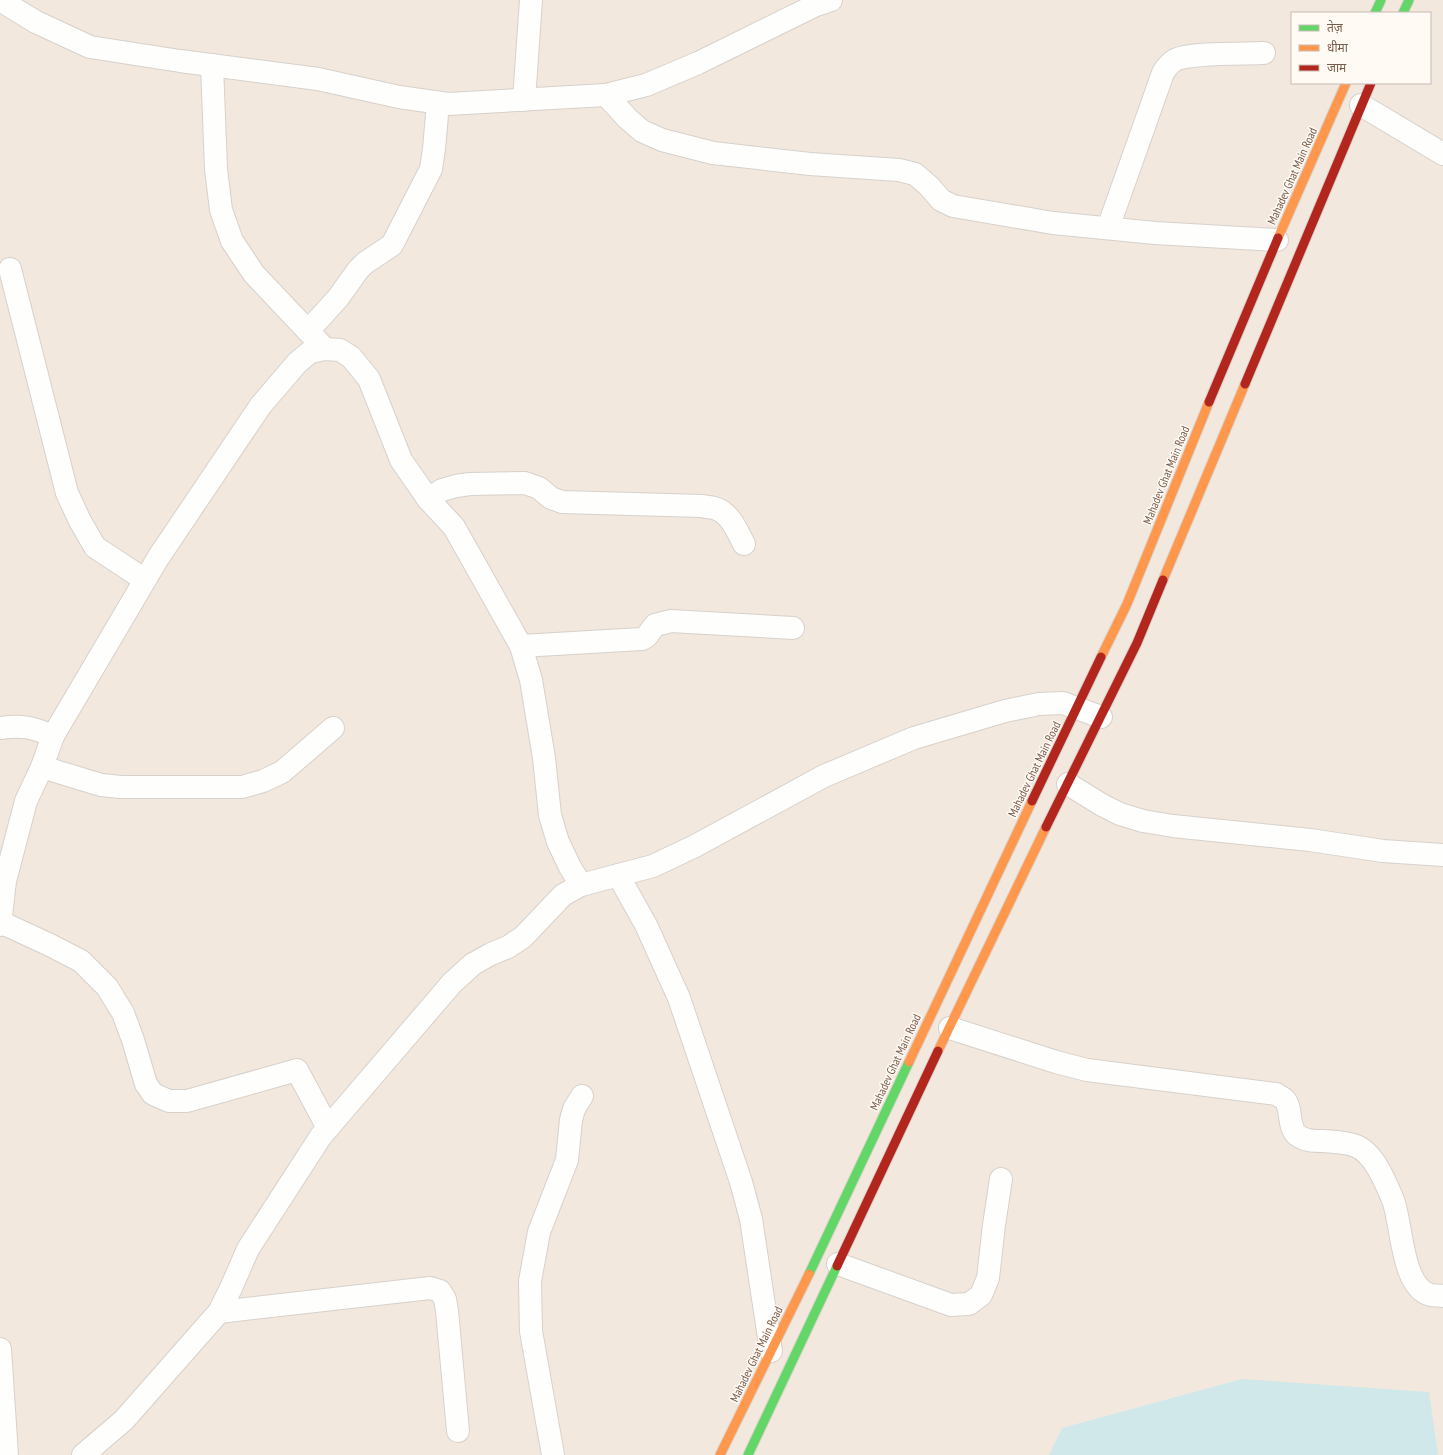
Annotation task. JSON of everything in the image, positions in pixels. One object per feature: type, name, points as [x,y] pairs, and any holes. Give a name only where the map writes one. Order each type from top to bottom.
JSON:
[{"type":"street","points":[[0,0],[36,22],[90,47],[318,79],[399,97],[448,104],[606,95],[646,85],[698,63],[831,0]]},
{"type":"street","points":[[524,100],[531,0]]},
{"type":"street","points":[[1375,12],[1381,0]]},
{"type":"street","points":[[1403,12],[1409,0]]},
{"type":"street","points":[[1108,228],[1163,74],[1168,65],[1176,60],[1190,56],[1264,53]]},
{"type":"street","points":[[212,65],[216,169],[221,210],[232,241],[254,274],[325,349]]},
{"type":"street","name":"Mahadev Ghat Main Road","points":[[720,1455],[818,1256],[966,939],[1127,604],[1232,344],[1346,84]]},
{"type":"street","points":[[748,1455],[974,975],[1138,643],[1371,84]]},
{"type":"street","points":[[606,95],[628,119],[642,131],[662,140],[706,152],[810,164],[899,170],[915,174],[929,186],[941,200],[953,206],[1053,223],[1155,233],[1277,240]]},
{"type":"street","points":[[308,331],[338,298],[358,270],[365,263],[392,245],[431,170],[438,103]]},
{"type":"street","points":[[1361,105],[1443,154]]},
{"type":"street","points":[[10,269],[67,493],[80,521],[95,547],[145,580]]},
{"type":"street","points":[[328,1128],[297,1070],[187,1101],[169,1101],[153,1094],[146,1084],[123,1013],[107,987],[81,961],[50,945],[0,923],[5,881],[26,801],[42,767],[53,736],[158,558],[261,405],[296,363],[310,352],[325,349],[340,350],[351,358],[369,379],[401,460],[428,499],[454,527],[521,646],[531,680],[544,758],[550,815],[558,842],[570,867],[581,885]]},
{"type":"street","points":[[428,499],[442,490],[456,486],[470,484],[525,483],[539,488],[550,498],[562,502],[702,506],[715,508],[723,512],[731,520],[744,544]]},
{"type":"street","points":[[521,646],[642,639],[647,636],[655,625],[662,622],[671,621],[793,628]]},
{"type":"street","points":[[83,1455],[124,1420],[219,1312],[248,1249],[321,1136],[452,983],[473,964],[508,947],[523,937],[564,895],[581,885],[660,862],[695,846],[824,776],[914,738],[1005,711],[1039,704],[1063,703],[1101,717]]},
{"type":"street","points":[[0,728],[16,726],[34,728],[53,736]]},
{"type":"street","points":[[42,767],[101,785],[121,787],[242,787],[262,781],[282,772],[332,728]]},
{"type":"street","points":[[1068,784],[1120,814],[1150,822],[1173,826],[1310,840],[1383,851],[1443,856]]},
{"type":"street","points":[[618,875],[646,925],[665,964],[679,998],[741,1182],[751,1219],[771,1351]]},
{"type":"street","points":[[950,1028],[1056,1062],[1087,1070],[1276,1094],[1284,1099],[1288,1106],[1291,1124],[1296,1134],[1305,1140],[1342,1142],[1357,1146],[1367,1153],[1375,1163],[1394,1202],[1409,1272],[1418,1287],[1430,1295],[1443,1296]]},
{"type":"street","points":[[553,1455],[531,1331],[530,1281],[539,1232],[567,1160],[571,1120],[574,1109],[582,1096]]},
{"type":"street","points":[[838,1264],[951,1305],[969,1304],[981,1295],[988,1278],[1001,1179]]},
{"type":"street","points":[[219,1312],[430,1288],[440,1291],[445,1299],[448,1311],[458,1431]]},
{"type":"street","points":[[0,1349],[7,1455]]},
{"type":"shaded area","points":[[0,0],[1443,0],[1443,1455],[0,1455]]},
{"type":"water","points":[[1242,1379],[1429,1392],[1438,1455],[1049,1455],[1062,1428]]},
{"type":"traffic: fast","points":[[1375,12],[1381,0]]},
{"type":"traffic: fast","points":[[1403,12],[1409,0]]},
{"type":"traffic: fast","points":[[809,1274],[909,1062]]},
{"type":"traffic: fast","points":[[748,1455],[837,1266]]},
{"type":"traffic: slow","points":[[1278,238],[1346,84]]},
{"type":"traffic: slow","points":[[1163,580],[1245,384]]},
{"type":"traffic: slow","points":[[1101,657],[1127,604],[1209,402]]},
{"type":"traffic: slow","points":[[909,1062],[1032,801]]},
{"type":"traffic: slow","points":[[938,1051],[1046,827]]},
{"type":"traffic: slow","points":[[720,1455],[809,1274]]},
{"type":"traffic: jam","points":[[1245,384],[1371,84]]},
{"type":"traffic: jam","points":[[1209,402],[1278,238]]},
{"type":"traffic: jam","points":[[1046,827],[1137,643],[1163,580]]},
{"type":"traffic: jam","points":[[1032,801],[1101,657]]},
{"type":"traffic: jam","points":[[837,1266],[938,1051]]}]
